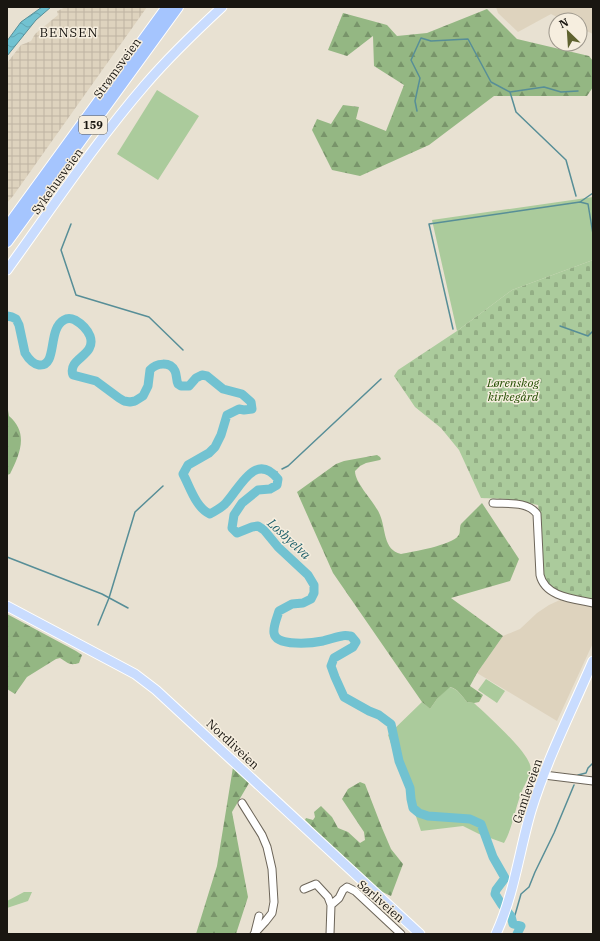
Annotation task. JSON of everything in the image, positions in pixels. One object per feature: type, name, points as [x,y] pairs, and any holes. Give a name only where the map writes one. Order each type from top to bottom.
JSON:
[{"type":"highway","points":[[53,164],[145,32],[159,7]]},
{"type":"highway","name":"Strømsveien","points":[[7,227],[167,7]]},
{"type":"highway","name":"Strømsveien","points":[[7,242],[178,7]]},
{"type":"main road","name":"Sykehusveien","points":[[7,270],[115,122],[149,80],[191,35],[214,7]]},
{"type":"main road","name":"Sykehusveien","points":[[191,35],[222,7]]},
{"type":"main road","name":"Nordliveien","points":[[7,606],[135,674],[156,690],[420,934]]},
{"type":"main road","name":"Gamleveien","points":[[496,934],[502,922],[508,903],[529,819],[544,774],[593,661]]},
{"type":"street","points":[[493,503],[523,505],[534,509],[537,514],[540,575],[543,584],[559,595],[593,603]]},
{"type":"street","points":[[544,774],[592,781]]},
{"type":"street","points":[[242,803],[267,847],[272,869],[274,902],[272,913],[266,922],[254,933]]},
{"type":"street","points":[[304,889],[316,884],[328,897],[331,905],[330,934]]},
{"type":"street","name":"Sørliveien","points":[[331,905],[339,898],[345,887],[348,887],[355,891],[401,934]]},
{"type":"street","points":[[254,933],[259,916]]},
{"type":"shaded area","points":[[66,7],[147,7],[7,203],[7,63],[21,45],[31,41],[35,34],[58,15],[57,11]]},
{"type":"shaded area","points":[[496,7],[593,7],[593,34],[588,32],[588,12],[548,12],[548,16],[518,32],[498,13]]},
{"type":"shaded area","points":[[562,599],[593,606],[593,643],[557,721],[477,673],[503,636],[520,629],[537,613]]},
{"type":"green space","points":[[487,9],[517,39],[548,46],[548,52],[572,52],[589,56],[593,61],[593,87],[587,96],[494,96],[429,145],[360,176],[332,170],[312,130],[317,119],[331,124],[343,105],[359,107],[356,119],[386,131],[404,85],[374,66],[373,36],[347,56],[328,50],[343,13],[387,25],[397,36],[427,33]]},
{"type":"green space","points":[[157,90],[199,116],[158,180],[117,154]]},
{"type":"green space","points":[[593,197],[593,260],[512,290],[457,331],[432,220]]},
{"type":"green space","name":"Lørenskog kirkegård","points":[[593,260],[593,601],[559,592],[553,589],[543,579],[542,531],[538,505],[508,499],[481,498],[459,450],[441,428],[415,407],[394,376],[398,370],[457,331],[512,290]]},
{"type":"green space","points":[[7,407],[9,416],[19,429],[21,444],[14,466],[10,474],[7,475]]},
{"type":"green space","points":[[377,455],[380,457],[380,460],[366,463],[355,471],[358,482],[380,515],[388,544],[395,552],[401,554],[422,550],[454,539],[459,535],[461,524],[482,503],[519,559],[510,581],[451,598],[503,636],[477,673],[470,686],[483,695],[479,702],[467,702],[457,691],[450,687],[437,699],[430,709],[422,702],[333,573],[297,492],[336,464],[344,461]]},
{"type":"green space","points":[[7,614],[82,655],[79,663],[71,664],[60,658],[56,659],[27,677],[15,694],[7,689]]},
{"type":"green space","points":[[486,679],[505,691],[497,703],[478,690]]},
{"type":"green space","points":[[449,687],[457,691],[467,702],[474,703],[496,724],[514,742],[530,765],[530,775],[522,791],[510,831],[504,843],[479,834],[463,826],[421,831],[388,735],[422,702],[430,709],[437,699]]},
{"type":"green space","points":[[234,761],[252,778],[232,812],[248,897],[236,934],[196,934],[217,866]]},
{"type":"green space","points":[[360,782],[365,784],[391,849],[403,864],[391,896],[374,888],[305,820],[306,818],[313,820],[315,817],[314,812],[321,806],[332,817],[338,828],[348,832],[360,843],[365,840],[364,832],[342,799],[348,789]]},
{"type":"green space","points":[[24,892],[32,892],[28,901],[7,908],[7,901]]},
{"type":"water","points":[[42,7],[51,7],[36,20],[7,56],[7,41],[21,22]]},
{"type":"waterway","points":[[417,111],[415,101],[420,78],[411,60],[421,38],[431,41],[468,39],[491,82],[510,92],[516,112],[566,160],[576,196]]},
{"type":"waterway","points":[[510,92],[544,87],[561,92],[578,91]]},
{"type":"waterway","points":[[580,202],[593,193]]},
{"type":"waterway","points":[[453,329],[429,224],[580,202],[588,204],[593,234]]},
{"type":"waterway","points":[[71,224],[61,250],[76,295],[149,317],[183,350]]},
{"type":"waterway","name":"Losbyelva","points":[[7,316],[16,319],[19,325],[25,353],[31,360],[39,365],[45,364],[49,360],[56,331],[59,325],[64,320],[69,318],[80,323],[89,333],[91,343],[86,353],[74,365],[72,369],[73,375],[96,381],[124,401],[135,401],[143,396],[148,386],[150,370],[156,366],[166,364],[173,368],[176,373],[178,384],[181,386],[189,386],[196,378],[202,375],[207,376],[223,389],[242,394],[251,402],[252,409],[239,409],[227,415],[221,435],[215,447],[209,453],[188,465],[183,474],[191,491],[201,507],[210,514],[225,504],[248,475],[255,470],[262,469],[270,471],[278,479],[277,485],[270,489],[258,490],[242,503],[234,515],[232,528],[237,533],[258,526],[264,530],[278,547],[308,575],[314,585],[314,593],[311,599],[303,603],[292,604],[279,611],[274,628],[276,637],[288,642],[311,643],[337,637],[351,636],[356,642],[353,647],[334,658],[331,666],[344,697],[379,715],[391,724],[399,761],[410,788],[413,808],[419,813],[428,816],[470,819],[481,824],[493,857],[505,878],[496,890],[495,894],[511,916],[513,924],[521,926],[517,934]]},
{"type":"waterway","points":[[560,326],[588,336],[593,331]]},
{"type":"waterway","points":[[282,469],[288,466],[381,379]]},
{"type":"waterway","points":[[98,625],[109,598],[135,512],[163,486]]},
{"type":"waterway","points":[[7,557],[102,594],[128,608]]},
{"type":"waterway","points":[[578,775],[586,773],[588,768],[593,763]]},
{"type":"waterway","points":[[511,916],[515,915],[521,894],[529,887],[574,785]]},
{"type":"district","name":"BENSEN","points":[[69,32]]}]
